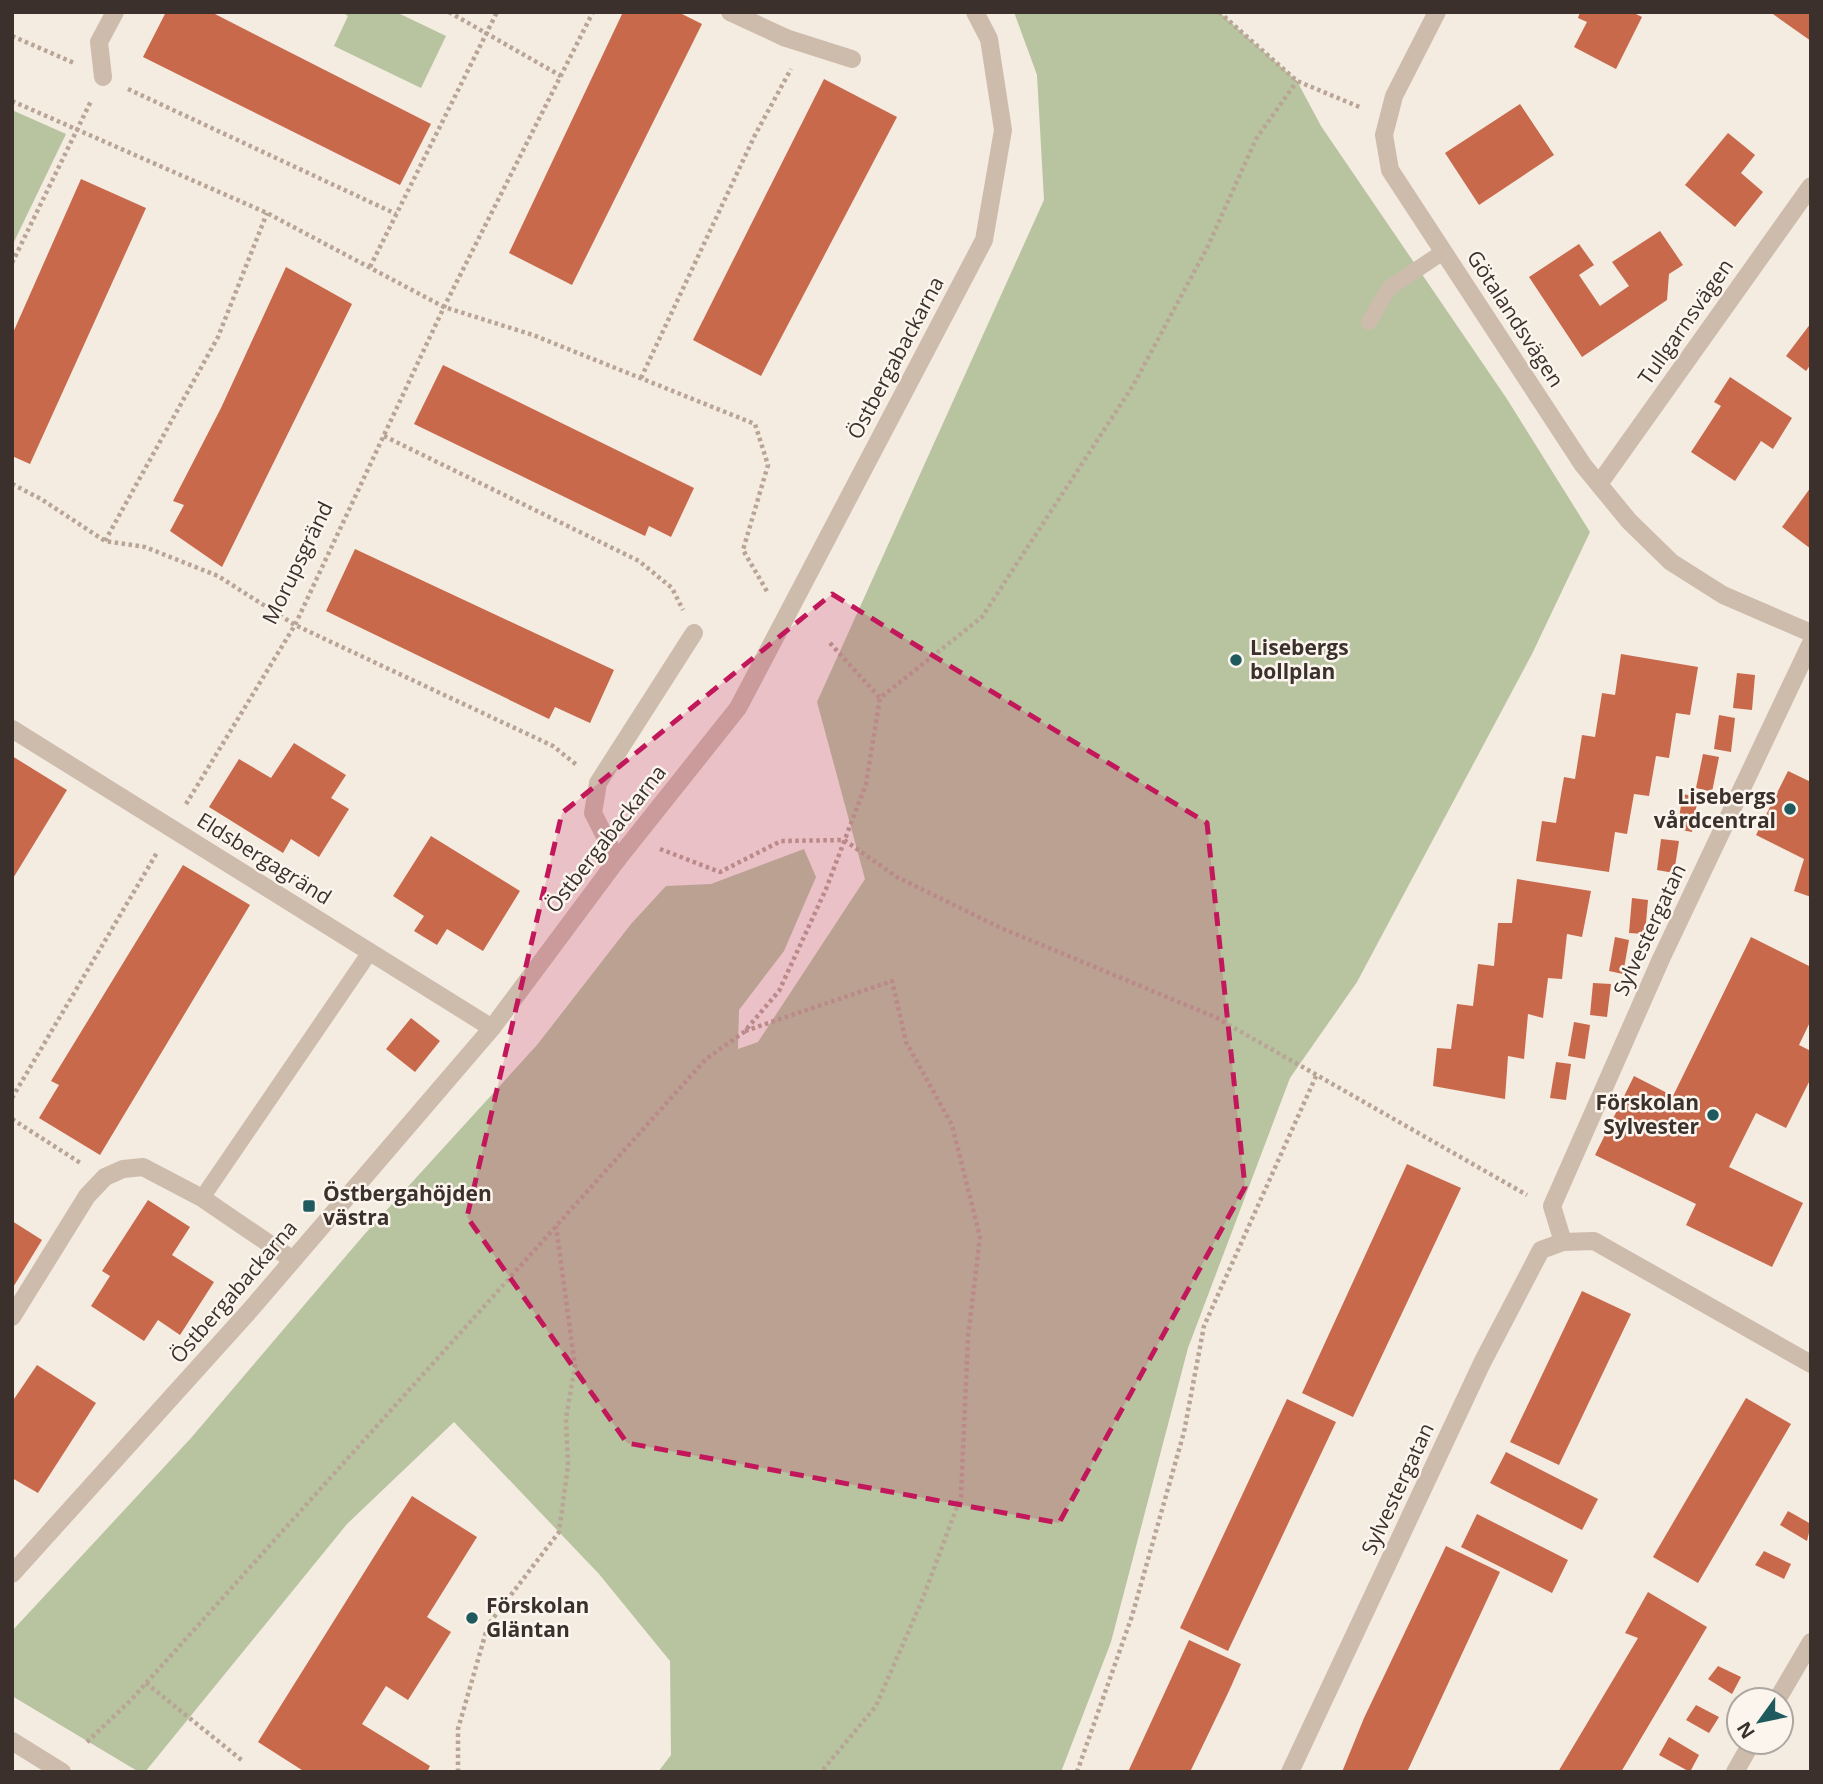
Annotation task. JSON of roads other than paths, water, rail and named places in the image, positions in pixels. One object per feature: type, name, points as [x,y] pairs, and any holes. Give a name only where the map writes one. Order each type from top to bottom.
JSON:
[{"type":"street","points":[[103,77],[99,42],[115,12]]},
{"type":"street","points":[[730,12],[805,44],[852,58]]},
{"type":"street","name":"Östbergabackarna","points":[[12,1574],[293,1260],[492,1028],[617,860],[738,708],[984,240],[1003,130],[989,39],[975,12]]},
{"type":"street","name":"Götalandsvägen","points":[[1437,12],[1394,96],[1384,135],[1390,170],[1599,484],[1629,521],[1671,562],[1723,595],[1811,633]]},
{"type":"street","name":"Tullgarnsvägen","points":[[1599,484],[1811,186]]},
{"type":"street","points":[[617,860],[593,813],[598,783],[694,633]]},
{"type":"street","name":"Sylvestergatan","points":[[1290,1772],[1482,1363],[1541,1250],[1563,1242],[1552,1206],[1661,959],[1811,643]]},
{"type":"street","name":"Eldsbergagränd","points":[[12,729],[492,1028]]},
{"type":"street","points":[[12,1317],[87,1196],[105,1177],[123,1169],[144,1167],[202,1198],[293,1260]]},
{"type":"street","points":[[1563,1242],[1594,1241],[1811,1364]]},
{"type":"street","points":[[1785,1686],[1811,1642]]},
{"type":"street","points":[[12,1741],[62,1772]]},
{"type":"street","points":[[1735,1772],[1744,1756]]},
{"type":"lane","points":[[1369,322],[1390,288],[1443,252]]},
{"type":"lane","points":[[202,1198],[370,952]]},
{"type":"place","name":"Lisebergs bollplan","points":[[1236,660]]},
{"type":"place","name":"Lisebergs vårdcentral","points":[[1790,809]]},
{"type":"place","name":"Förskolan Sylvester","points":[[1713,1115]]},
{"type":"place","name":"Östbergahöjden västra","points":[[309,1206]]},
{"type":"place","name":"Förskolan Gläntan","points":[[472,1618]]}]
